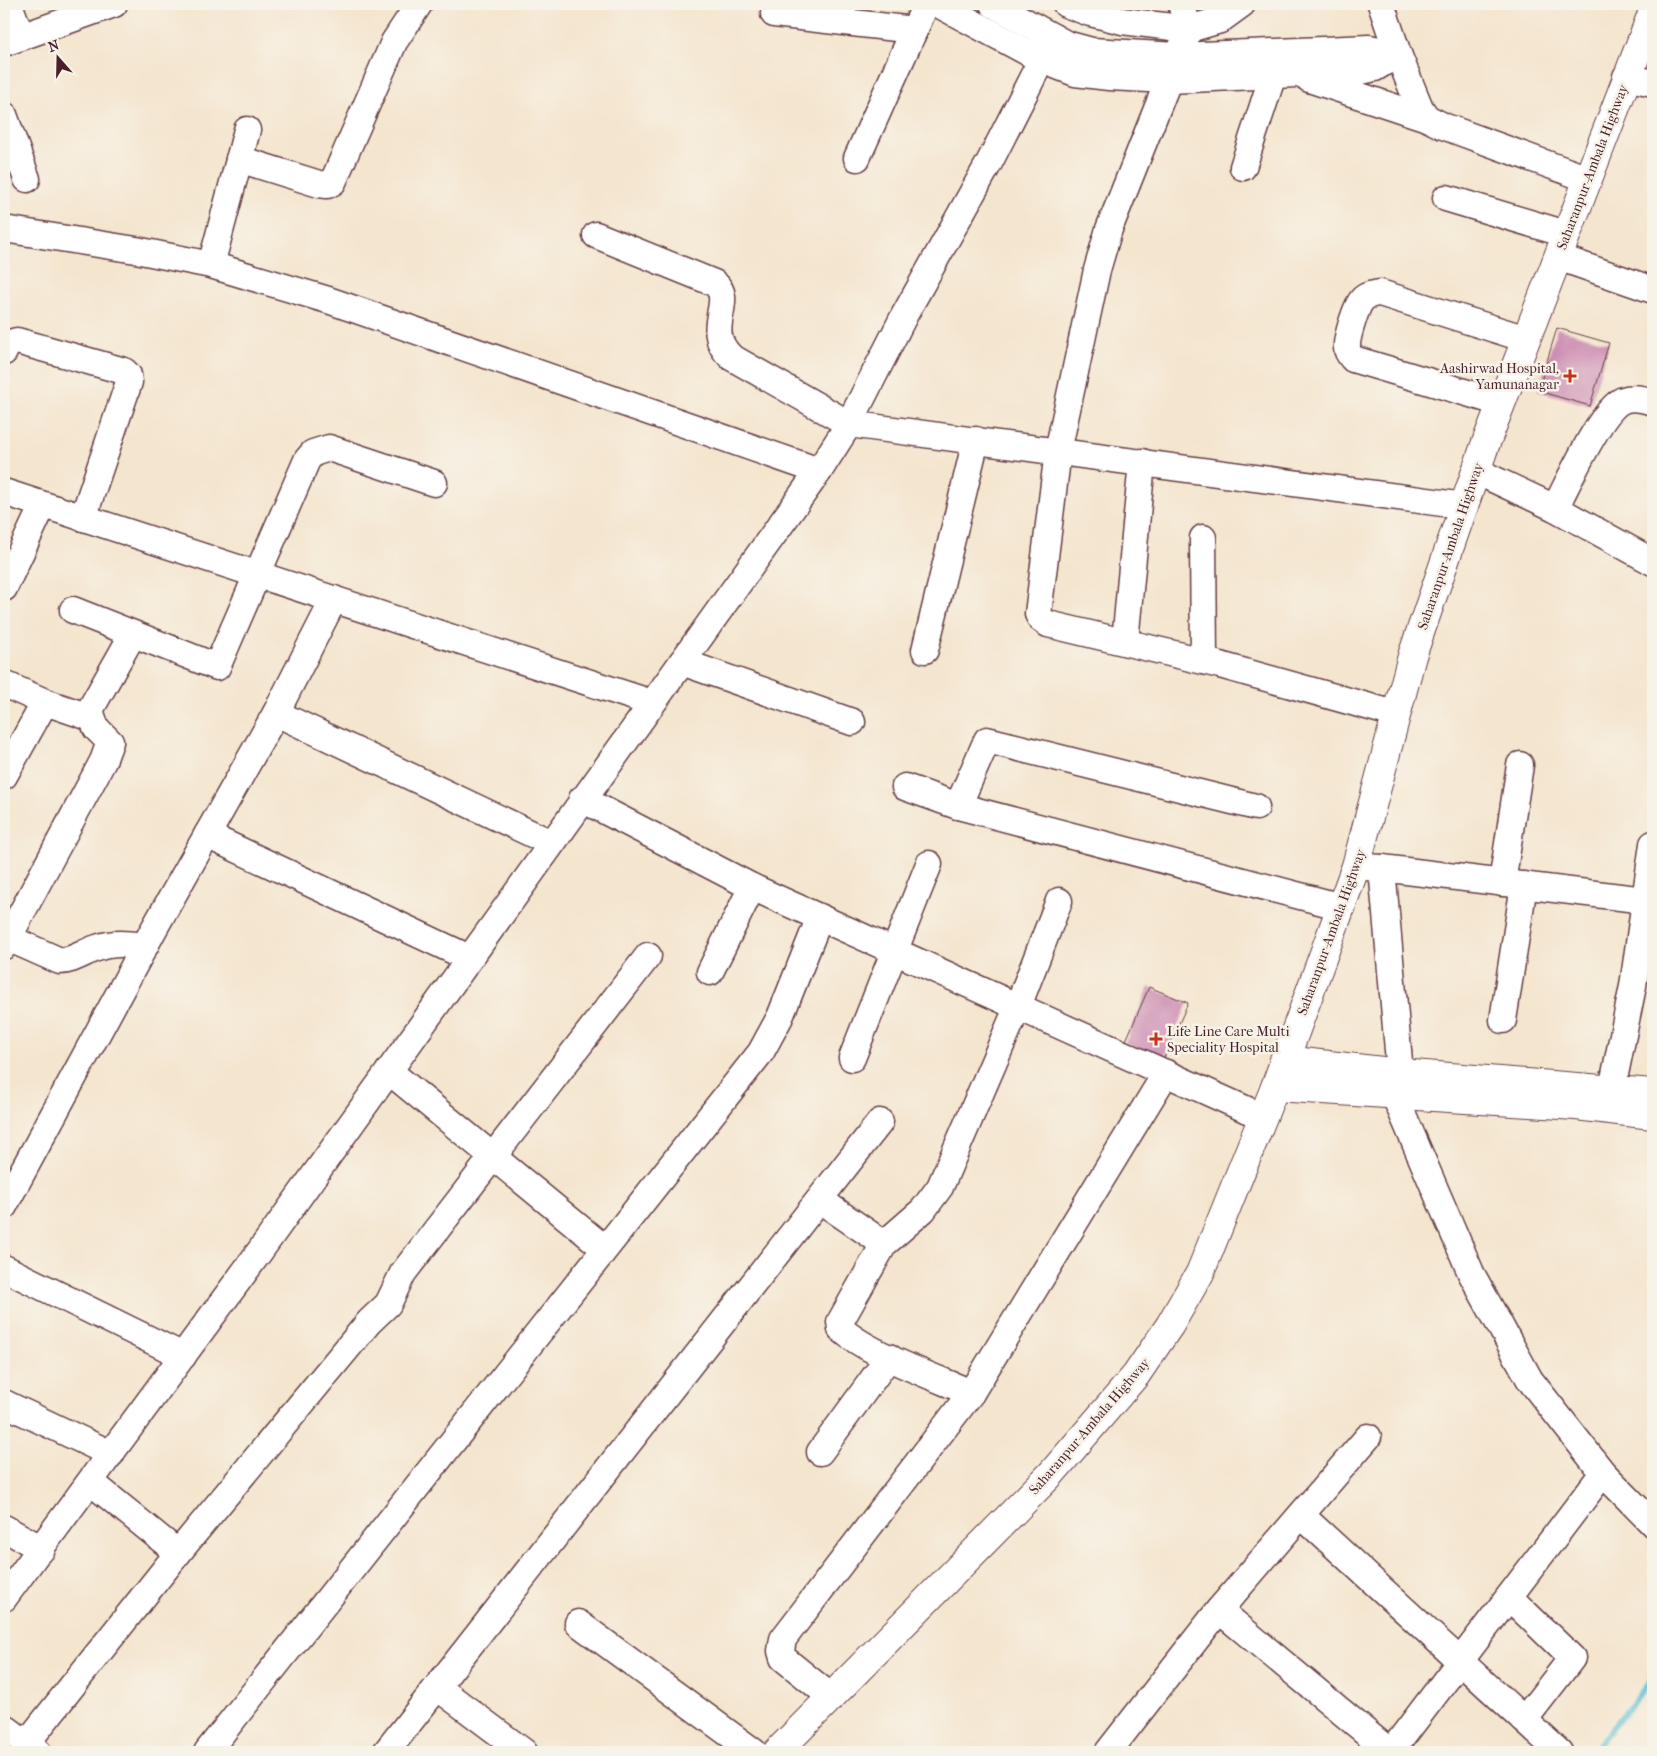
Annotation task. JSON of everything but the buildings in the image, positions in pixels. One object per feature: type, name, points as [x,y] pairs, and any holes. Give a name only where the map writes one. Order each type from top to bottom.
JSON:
[{"type":"main road","name":"Saharanpur-Ambala Highway","points":[[786,1750],[831,1697],[1051,1474],[1136,1375],[1170,1325],[1200,1272],[1263,1117],[1342,907],[1369,867],[1396,714],[1412,656],[1501,403],[1653,11]]},
{"type":"main road","points":[[1284,1060],[1397,1084],[1653,1115]]},
{"type":"main road","points":[[1275,1086],[1397,1084],[1612,1088],[1653,1093]]},
{"type":"street","points":[[9,4],[12,39],[114,4]]},
{"type":"street","points":[[239,159],[319,184],[327,185],[333,182],[394,42],[419,4]]},
{"type":"street","points":[[857,158],[926,4]]},
{"type":"street","points":[[938,4],[1047,48],[1066,44],[1092,51],[1178,56],[1348,48],[1381,49],[1398,54]]},
{"type":"street","points":[[993,4],[1075,72],[1109,77],[1169,80],[1361,71],[1375,68],[1398,54]]},
{"type":"street","points":[[1066,4],[1090,13],[1119,12],[1189,29],[1220,20],[1242,4]]},
{"type":"street","points":[[1181,4],[1189,29],[1109,230],[1097,270],[1058,451],[1038,614],[1048,624],[1204,661],[1396,714]]},
{"type":"street","points":[[1381,4],[1398,54],[1420,108],[1427,118]]},
{"type":"street","points":[[774,14],[914,30]]},
{"type":"street","points":[[4,1598],[183,1356],[818,471],[849,424],[905,314],[943,248],[1047,48]]},
{"type":"street","points":[[1283,75],[1427,118],[1443,126],[1588,178]]},
{"type":"street","points":[[1243,168],[1283,75]]},
{"type":"street","points":[[1626,77],[1653,83]]},
{"type":"street","points":[[4,115],[27,179]]},
{"type":"street","points":[[211,265],[247,130]]},
{"type":"street","points":[[1446,198],[1562,246],[1653,290]]},
{"type":"street","points":[[4,229],[136,250],[211,265],[328,300],[818,471]]},
{"type":"street","points":[[596,235],[714,283],[721,288],[724,296],[717,328],[724,350],[731,357],[849,424],[1465,506]]},
{"type":"street","points":[[1501,403],[1353,359],[1346,345],[1357,309],[1362,300],[1370,294],[1380,293],[1526,339]]},
{"type":"street","points":[[4,352],[7,344],[17,341],[124,371],[128,375],[129,382],[83,518]]},
{"type":"street","points":[[1555,508],[1597,427],[1613,408],[1622,400],[1636,398],[1653,402]]},
{"type":"street","points":[[925,650],[976,440]]},
{"type":"street","points":[[73,610],[217,667],[307,460],[313,453],[329,448],[434,482]]},
{"type":"street","points":[[1125,642],[1142,462]]},
{"type":"street","points":[[1476,471],[1555,508],[1653,562]]},
{"type":"street","points":[[4,492],[652,703]]},
{"type":"street","points":[[4,588],[43,505]]},
{"type":"street","points":[[1203,538],[1204,661]]},
{"type":"street","points":[[4,1206],[145,946],[276,712],[334,599]]},
{"type":"street","points":[[133,634],[94,699],[90,710],[96,728],[110,742],[108,749],[6,942],[60,961],[73,959],[96,948],[116,944],[145,946]]},
{"type":"street","points":[[682,662],[852,722]]},
{"type":"street","points":[[4,684],[44,702],[92,718]]},
{"type":"street","points":[[4,776],[44,702]]},
{"type":"street","points":[[276,712],[551,843]]},
{"type":"street","points":[[958,806],[987,740],[1256,807]]},
{"type":"street","points":[[1503,1020],[1520,765]]},
{"type":"street","points":[[905,787],[958,806],[1342,907]]},
{"type":"street","points":[[582,799],[752,887],[1263,1117]]},
{"type":"street","points":[[207,835],[469,958]]},
{"type":"street","points":[[1612,1088],[1643,987],[1645,900],[1653,844]]},
{"type":"street","points":[[852,1058],[929,864]]},
{"type":"street","points":[[1645,900],[1369,867],[1397,1084],[1475,1281],[1530,1380],[1603,1473],[1651,1516]]},
{"type":"street","points":[[710,972],[752,887]]},
{"type":"street","points":[[971,1393],[889,1357],[848,1335],[841,1328],[840,1322],[884,1244],[923,1210],[940,1186],[1018,1006],[1059,901]]},
{"type":"street","points":[[207,1752],[761,1052],[780,1017],[820,918]]},
{"type":"street","points":[[19,1743],[368,1322],[388,1304],[398,1280],[648,956]]},
{"type":"street","points":[[389,1070],[604,1248]]},
{"type":"street","points":[[831,1697],[784,1658],[781,1651],[783,1639],[971,1393],[1166,1073]]},
{"type":"street","points":[[386,1752],[880,1122]]},
{"type":"street","points":[[820,1200],[884,1244]]},
{"type":"street","points":[[4,1268],[183,1356]]},
{"type":"street","points":[[820,1452],[889,1357]]},
{"type":"street","points":[[4,1403],[111,1454]]},
{"type":"street","points":[[1117,1749],[1219,1610],[1368,1437]]},
{"type":"street","points":[[1219,1610],[1390,1752],[1603,1473]]},
{"type":"street","points":[[91,1482],[178,1553]]},
{"type":"street","points":[[1300,1515],[1559,1752]]},
{"type":"street","points":[[4,1528],[42,1548]]},
{"type":"street","points":[[1509,1596],[1572,1658],[1524,1720]]},
{"type":"street","points":[[578,1623],[754,1752]]},
{"type":"street","points":[[437,1687],[524,1752]]},
{"type":"waterway","points":[[1592,1752],[1653,1679]]},
{"type":"place","name":"Aashirwad Hospital, Yamunanagar","points":[[1570,376]]},
{"type":"place","name":"Life Line Care Multi Speciality Hospital","points":[[1156,1039]]}]
